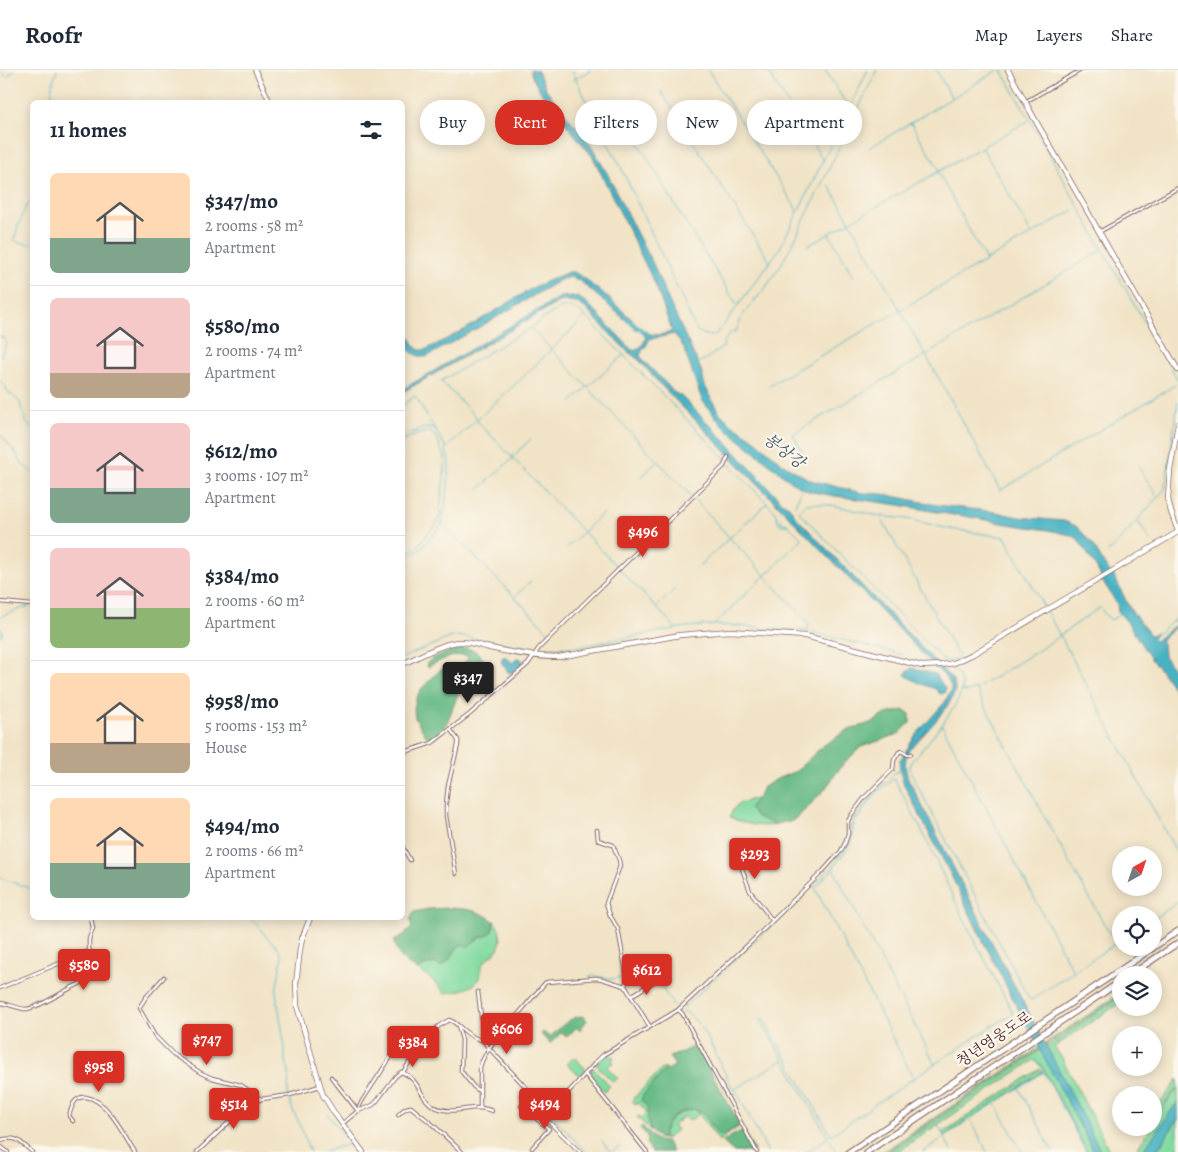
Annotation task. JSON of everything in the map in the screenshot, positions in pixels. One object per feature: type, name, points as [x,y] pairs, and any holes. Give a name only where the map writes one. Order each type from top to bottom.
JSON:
[{"type":"highway","name":"청년영웅도로","points":[[1162,941],[1178,931]]},
{"type":"highway","points":[[1144,966],[1178,943]]},
{"type":"highway","name":"청년영웅도로","points":[[849,1152],[1140,956]]},
{"type":"highway","name":"청년영웅도로","points":[[867,1152],[1112,987]]},
{"type":"main road","points":[[254,70],[269,100]]},
{"type":"main road","points":[[1008,70],[1178,370]]},
{"type":"main road","points":[[405,663],[453,643],[462,642],[535,656],[559,657],[680,635],[730,631],[805,636],[922,666],[954,663],[973,654],[1178,531],[1168,499],[1170,470],[1178,424]]},
{"type":"main road","points":[[309,920],[302,938],[300,950],[296,1000],[320,1086],[342,1124],[363,1152]]},
{"type":"street","points":[[1025,102],[1081,70]]},
{"type":"street","points":[[1099,232],[1178,188]]},
{"type":"street","points":[[405,752],[432,743],[470,714],[528,664],[539,649],[724,466],[728,458]]},
{"type":"street","points":[[0,602],[30,604]]},
{"type":"street","points":[[450,729],[458,740],[458,745],[448,786],[446,816],[456,874]]},
{"type":"street","points":[[541,1122],[584,1074],[604,1055],[678,1010],[823,871],[841,851],[847,839],[848,821],[852,814],[865,797],[893,769],[894,760],[899,752],[910,755]]},
{"type":"street","points":[[597,830],[598,840],[615,846],[619,860],[618,871],[606,903],[621,940],[627,978],[625,986]]},
{"type":"street","points":[[772,920],[750,891],[739,860],[773,848]]},
{"type":"street","points":[[405,851],[410,860]]},
{"type":"street","points":[[0,1003],[27,1009],[43,1003],[97,973],[99,969],[88,943],[93,928],[91,920]]},
{"type":"street","points":[[0,988],[90,951]]},
{"type":"street","points":[[164,977],[139,1008],[155,1036],[174,1055],[201,1073],[241,1086],[262,1099]]},
{"type":"street","points":[[480,1108],[480,1067],[482,1061],[489,1048],[537,991],[547,982],[602,978],[625,986],[650,1027]]},
{"type":"street","points":[[631,996],[655,981]]},
{"type":"street","points":[[478,992],[484,1041],[549,1112]]},
{"type":"street","points":[[678,1010],[682,1013],[758,1152]]},
{"type":"street","points":[[342,1124],[358,1111],[373,1105],[395,1077],[403,1072],[432,1031],[446,1022],[450,1020],[454,1022],[475,1039],[484,1041]]},
{"type":"street","points":[[458,1025],[462,1040],[461,1070],[480,1092]]},
{"type":"street","points":[[358,1111],[362,1101],[395,1053],[399,1045],[400,1036],[402,1035],[422,1043]]},
{"type":"street","points":[[403,1072],[414,1080],[425,1099],[435,1108],[453,1111],[486,1108],[492,1111]]},
{"type":"street","points":[[584,1074],[647,1152]]},
{"type":"street","points":[[331,1077],[358,1111]]},
{"type":"street","points":[[197,1152],[241,1112],[262,1099],[290,1095],[320,1086]]},
{"type":"street","points":[[522,1096],[580,1152]]},
{"type":"street","points":[[73,1121],[70,1116],[77,1099],[81,1097],[88,1098],[98,1103],[106,1109],[135,1152]]},
{"type":"street","points":[[526,1100],[522,1106],[549,1129],[532,1148]]},
{"type":"street","points":[[398,1115],[407,1107],[411,1108],[432,1124],[462,1152]]},
{"type":"street","points":[[0,1140],[14,1138],[32,1152]]},
{"type":"street","points":[[0,1146],[8,1152]]},
{"type":"green space","points":[[461,648],[477,652],[484,660],[483,668],[460,691],[447,723],[436,737],[426,736],[415,718],[416,698],[421,689],[440,670],[458,668],[468,659],[467,656],[462,655],[442,660],[428,667],[426,664],[433,658]]},
{"type":"green space","points":[[903,710],[910,714],[910,723],[899,734],[861,747],[843,764],[825,789],[792,821],[776,824],[770,823],[756,816],[749,808],[759,796],[763,787],[796,771],[824,745],[846,731],[873,722],[886,714]]},
{"type":"green space","points":[[757,799],[749,808],[756,816],[776,824],[766,826],[753,825],[730,817],[734,809],[740,804],[748,800]]},
{"type":"green space","points":[[447,908],[472,910],[488,917],[494,921],[492,932],[480,937],[467,947],[464,944],[460,946],[448,961],[441,966],[435,963],[423,966],[418,970],[409,965],[397,951],[394,941],[412,927],[410,919],[414,912]]},
{"type":"green space","points":[[494,921],[499,931],[500,943],[496,952],[483,964],[480,978],[473,985],[454,992],[445,993],[430,978],[418,970],[423,966],[435,963],[441,966],[445,964],[457,948],[464,944],[467,946],[480,937],[492,932]]},
{"type":"green space","points":[[1112,999],[1112,1001],[886,1152],[883,1152]]},
{"type":"green space","points":[[1112,1002],[1112,1008],[1054,1047],[1062,1058],[1110,1152],[1101,1152],[1047,1047]]},
{"type":"green space","points":[[581,1016],[587,1020],[580,1030],[577,1027],[567,1037],[562,1032],[550,1044],[541,1034],[543,1032],[550,1037],[568,1021]]},
{"type":"green space","points":[[692,1047],[698,1048],[739,1125],[719,1136],[703,1113],[694,1109],[676,1115],[666,1127],[664,1137],[659,1138],[652,1132],[649,1126],[647,1120],[648,1110],[641,1100],[664,1071],[675,1065],[669,1057]]},
{"type":"green space","points":[[1041,1050],[1094,1152],[1087,1152],[1045,1072],[1040,1064],[1034,1060],[897,1152],[889,1152]]},
{"type":"green space","points":[[605,1056],[614,1057],[612,1060],[613,1064],[607,1067],[618,1078],[613,1082],[596,1065]]},
{"type":"green space","points":[[574,1057],[586,1069],[579,1076],[567,1064]]},
{"type":"green space","points":[[593,1068],[610,1086],[604,1092],[589,1073]]},
{"type":"green space","points":[[666,1068],[668,1070],[644,1094],[651,1131],[637,1117],[641,1118],[646,1111],[639,1103],[635,1104],[632,1100],[662,1069]]},
{"type":"green space","points":[[1040,1069],[1042,1072],[945,1135],[943,1132]]},
{"type":"green space","points":[[1178,1079],[1178,1086],[1162,1108],[1162,1101]]},
{"type":"green space","points":[[1178,1088],[1178,1101],[1162,1124],[1162,1109]]},
{"type":"green space","points":[[694,1109],[703,1113],[719,1136],[739,1125],[739,1123],[740,1126],[719,1141],[699,1114],[689,1121],[685,1116],[673,1125],[677,1130],[665,1140],[659,1138],[662,1138],[664,1131],[673,1118]]},
{"type":"green space","points":[[1178,1119],[1178,1152],[1156,1152]]},
{"type":"green space","points":[[642,1126],[656,1140],[667,1142],[672,1152],[652,1152],[646,1143],[647,1136],[640,1128]]},
{"type":"green space","points":[[741,1131],[744,1132],[754,1150],[753,1152],[734,1152],[724,1143],[723,1141]]},
{"type":"green space","points":[[1146,1136],[1153,1136],[1142,1152],[1135,1152]]},
{"type":"water","points":[[530,70],[537,70],[546,89],[554,100],[546,100],[533,79]]},
{"type":"water","points":[[565,114],[575,126],[575,135],[565,123]]},
{"type":"water","points":[[583,145],[590,145],[607,173],[653,264],[701,370],[705,386],[718,411],[730,423],[754,439],[783,464],[810,480],[862,493],[883,494],[937,505],[996,512],[1018,517],[1064,521],[1076,526],[1092,543],[1107,569],[1113,574],[1130,609],[1150,635],[1157,633],[1153,640],[1155,641],[1178,623],[1164,637],[1161,643],[1163,644],[1164,656],[1178,676],[1178,695],[1118,611],[1117,604],[1077,538],[1048,530],[808,491],[796,485],[727,430],[718,420],[702,400],[683,346],[674,334],[649,339],[641,353],[640,356],[644,361],[710,425],[783,503],[789,506],[796,517],[953,680],[955,690],[949,703],[911,747],[907,755],[905,762],[908,778],[1101,1152],[1094,1152],[905,787],[900,760],[915,736],[945,702],[951,690],[948,680],[658,382],[639,360],[627,351],[581,305],[570,301],[559,302],[405,391],[405,388],[560,297],[572,296],[587,303],[632,350],[639,349],[642,345],[646,338],[643,333],[645,331],[659,335],[672,331],[655,284],[593,157]]},
{"type":"water","points":[[568,272],[574,272],[603,293],[639,326],[637,330],[579,280],[571,277],[562,279],[426,357],[414,354],[405,344],[405,329],[416,348],[425,350],[464,330],[536,286]]},
{"type":"water","points":[[503,657],[507,657],[512,663],[520,658],[523,663],[512,673],[509,673],[501,661]]},
{"type":"water","points":[[912,668],[935,674],[945,688],[945,693],[940,694],[936,689],[919,683],[905,675]]},
{"type":"water","points":[[1178,1101],[1178,1119],[1156,1152],[1142,1152],[1153,1136],[1162,1136],[1162,1124]]},
{"type":"waterway","points":[[0,74],[8,76],[15,70]]},
{"type":"waterway","points":[[56,100],[51,92],[57,70]]},
{"type":"waterway","points":[[572,70],[597,124],[619,163],[697,331],[710,336],[716,334],[726,322],[780,248],[868,70]]},
{"type":"waterway","points":[[573,80],[591,70]]},
{"type":"waterway","points":[[708,70],[798,213]]},
{"type":"waterway","points":[[767,70],[823,160]]},
{"type":"waterway","points":[[825,70],[844,100]]},
{"type":"waterway","points":[[698,363],[724,346],[723,343],[731,332],[735,332],[742,316],[781,265],[877,70]]},
{"type":"waterway","points":[[936,70],[952,98]]},
{"type":"waterway","points":[[869,148],[998,70]]},
{"type":"waterway","points":[[1002,70],[1178,380]]},
{"type":"waterway","points":[[661,91],[770,262]]},
{"type":"waterway","points":[[807,246],[1028,121]]},
{"type":"waterway","points":[[911,123],[939,169]]},
{"type":"waterway","points":[[640,145],[737,305]]},
{"type":"waterway","points":[[982,147],[1031,233]]},
{"type":"waterway","points":[[938,172],[986,261]]},
{"type":"waterway","points":[[829,185],[1001,492]]},
{"type":"waterway","points":[[30,202],[24,210],[14,239],[20,243],[30,244]]},
{"type":"waterway","points":[[768,386],[1074,210]]},
{"type":"waterway","points":[[829,234],[853,276]]},
{"type":"waterway","name":"봉상강","points":[[802,451],[793,434],[1099,252]]},
{"type":"waterway","points":[[676,628],[441,381],[529,329],[553,312],[565,307],[571,307],[584,315],[726,459]]},
{"type":"waterway","points":[[446,448],[585,317]]},
{"type":"waterway","points":[[635,325],[647,334]]},
{"type":"waterway","points":[[531,328],[808,622],[807,631]]},
{"type":"waterway","points":[[0,336],[6,343],[0,357]]},
{"type":"waterway","points":[[571,402],[624,355]]},
{"type":"waterway","points":[[0,381],[8,392],[19,401],[26,422],[30,427]]},
{"type":"waterway","points":[[1001,490],[1175,385]]},
{"type":"waterway","points":[[405,404],[415,396],[445,446],[449,462],[448,486],[442,524],[423,547],[405,558]]},
{"type":"waterway","points":[[1108,551],[1111,550],[1165,489],[1178,402]]},
{"type":"waterway","points":[[405,435],[425,428],[433,428]]},
{"type":"waterway","points":[[405,439],[429,431],[436,437],[445,457],[439,519],[416,548],[405,553]]},
{"type":"waterway","points":[[0,434],[22,464],[30,470]]},
{"type":"waterway","points":[[512,457],[531,439]]},
{"type":"waterway","points":[[479,489],[513,458]]},
{"type":"waterway","points":[[640,478],[657,462]]},
{"type":"waterway","points":[[725,465],[729,464],[774,510],[779,523],[788,525]]},
{"type":"waterway","points":[[1138,466],[1157,496]]},
{"type":"waterway","points":[[795,505],[802,489]]},
{"type":"waterway","points":[[695,570],[767,503]]},
{"type":"waterway","points":[[882,516],[882,520],[959,657],[948,661],[942,659],[799,512],[806,504],[823,504],[879,516],[907,519],[950,529],[1005,537],[1178,855]]},
{"type":"waterway","points":[[566,548],[603,513]]},
{"type":"waterway","points":[[715,624],[802,539],[787,524],[781,522],[781,519]]},
{"type":"waterway","points":[[1138,521],[1151,542]]},
{"type":"waterway","points":[[443,524],[549,632],[550,634],[536,649]]},
{"type":"waterway","points":[[515,596],[531,581]]},
{"type":"waterway","points":[[657,607],[675,589]]},
{"type":"waterway","points":[[0,618],[29,606]]},
{"type":"waterway","points":[[962,691],[966,692],[976,689],[1039,650],[1099,608],[1111,620],[1120,614]]},
{"type":"waterway","points":[[1157,634],[1178,617]]},
{"type":"waterway","points":[[405,657],[458,636],[542,649],[580,646],[686,627],[714,625],[807,631],[903,655]]},
{"type":"waterway","points":[[0,628],[2,629],[2,635],[0,636]]},
{"type":"waterway","points":[[949,665],[960,679],[962,685],[961,692],[950,713],[911,762],[911,773],[1029,999],[1031,1000],[1112,946]]},
{"type":"waterway","points":[[976,689],[1112,938]]},
{"type":"waterway","points":[[942,725],[1073,971]]},
{"type":"waterway","points":[[683,1011],[685,1006],[832,867],[849,843],[852,821],[881,786],[894,773],[900,771]]},
{"type":"waterway","points":[[763,1018],[831,1135],[1013,1013],[894,779],[878,791],[855,822],[850,845],[833,869],[815,888],[914,1079]]},
{"type":"waterway","points":[[834,870],[935,1064]]},
{"type":"waterway","points":[[0,878],[30,888]]},
{"type":"waterway","points":[[1162,913],[1178,902]]},
{"type":"waterway","points":[[252,920],[259,926],[268,939],[277,946],[282,956],[276,992],[285,1059],[289,1071],[288,1095],[310,1152]]},
{"type":"waterway","points":[[628,976],[657,980],[675,1008]]},
{"type":"waterway","points":[[589,977],[612,979],[625,977]]},
{"type":"waterway","points":[[683,1011],[698,1023],[733,1088],[738,1087],[783,1060]]},
{"type":"waterway","points":[[759,1017],[835,1149]]},
{"type":"waterway","points":[[1034,1060],[1041,1067],[1086,1152]]},
{"type":"waterway","points":[[923,1152],[970,1119],[1044,1072]]},
{"type":"waterway","points":[[1019,1088],[1053,1152]]},
{"type":"waterway","points":[[735,1089],[768,1152]]},
{"type":"waterway","points":[[996,1104],[1022,1152]]},
{"type":"waterway","points":[[328,1115],[357,1152]]},
{"type":"waterway","points":[[552,1115],[586,1152]]},
{"type":"waterway","points":[[971,1120],[987,1152]]},
{"type":"waterway","points":[[937,1123],[952,1152]]},
{"type":"waterway","points":[[806,1152],[827,1138]]},
{"type":"waterway","points":[[602,1141],[610,1152]]},
{"type":"waterway","points":[[321,1152],[350,1144]]},
{"type":"waterway","points":[[612,1152],[620,1146]]}]
